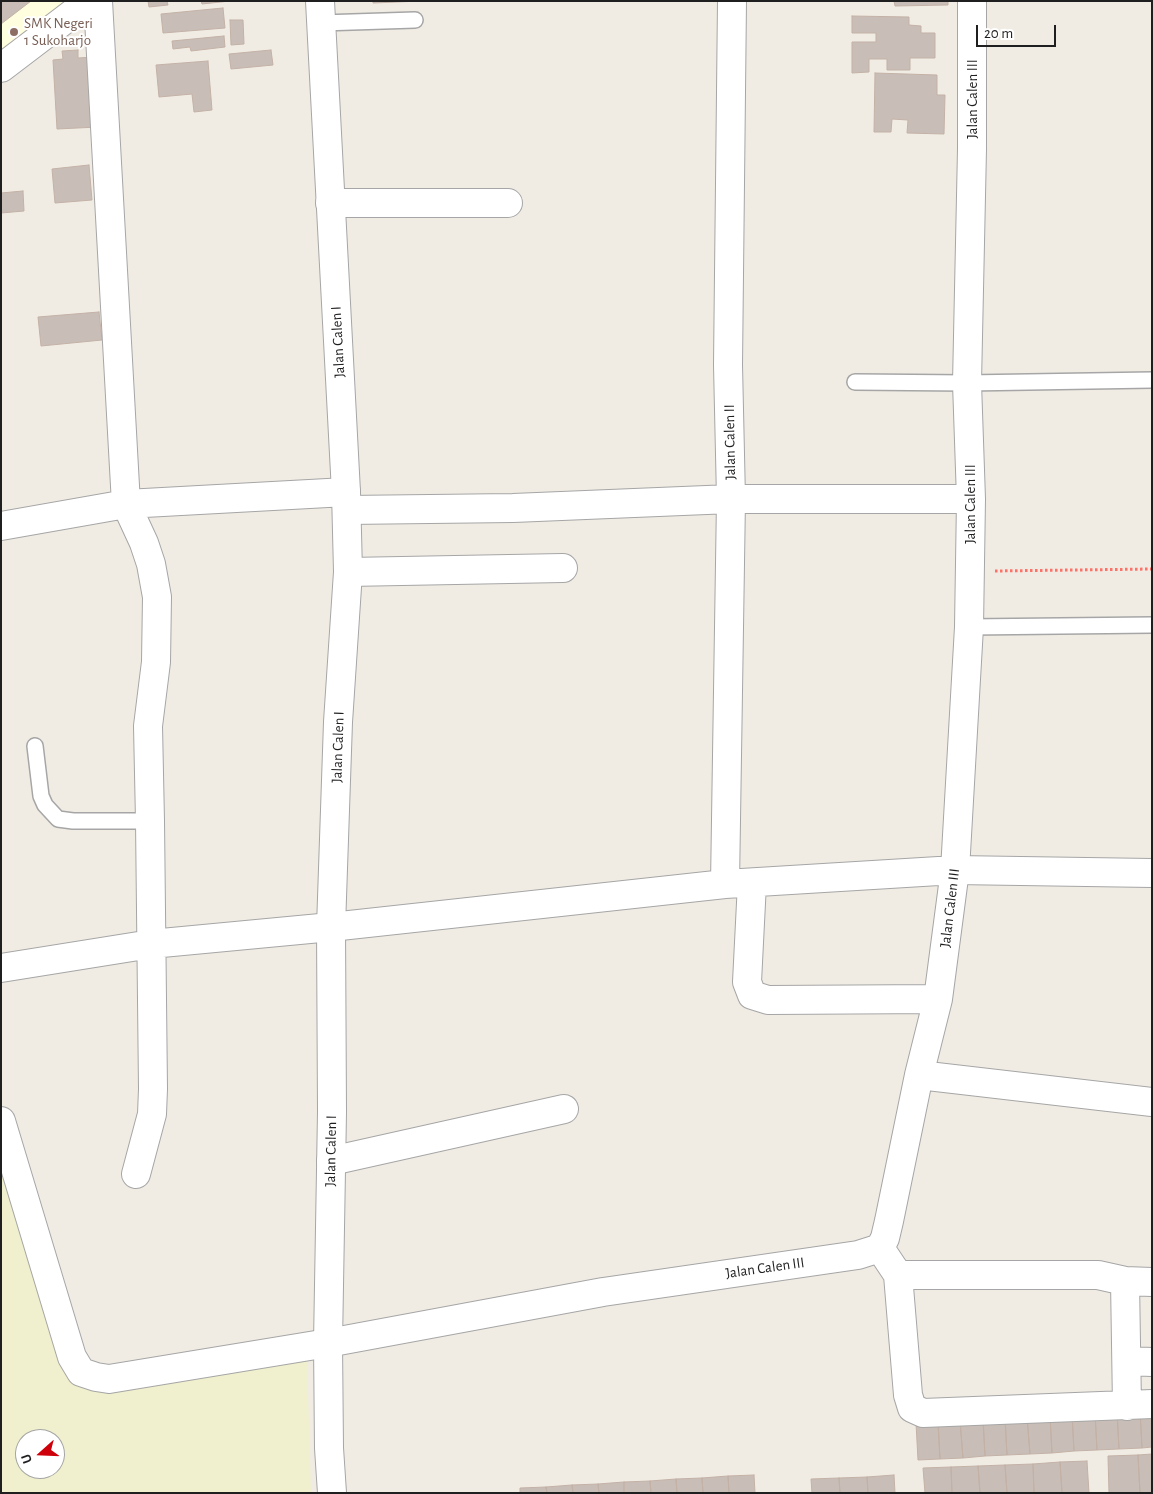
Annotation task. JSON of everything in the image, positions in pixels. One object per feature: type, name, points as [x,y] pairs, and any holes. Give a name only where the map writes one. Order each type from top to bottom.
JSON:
[{"type":"street","points":[[1,68],[89,1]]},
{"type":"street","points":[[98,1],[126,504],[144,542],[151,564],[157,596],[156,662],[148,726],[153,1089],[152,1114],[136,1174]]},
{"type":"street","name":"Jalan Calen II","points":[[725,884],[731,499],[728,364],[732,1]]},
{"type":"street","name":"Jalan Calen III","points":[[1,1121],[72,1357],[81,1372],[109,1379],[328,1343],[603,1292],[858,1255],[880,1248],[885,1238],[889,1221],[919,1075],[938,999],[955,870],[969,627],[972,499],[967,383],[972,149],[972,1]]},
{"type":"street","name":"Jalan Calen I","points":[[320,12],[347,501],[348,572],[338,722],[331,927],[331,1161],[328,1343],[329,1448],[332,1493]]},
{"type":"street","points":[[330,203],[508,203]]},
{"type":"street","points":[[1,526],[126,504],[347,501],[513,508],[731,499],[972,499]]},
{"type":"street","points":[[348,572],[563,568]]},
{"type":"street","points":[[1,968],[151,944],[331,927],[725,884],[955,870],[1152,873]]},
{"type":"street","points":[[752,883],[747,982],[752,995],[768,1000],[938,999]]},
{"type":"street","points":[[919,1075],[1152,1102]]},
{"type":"street","points":[[331,1161],[564,1109]]},
{"type":"street","points":[[880,1248],[898,1275],[908,1396],[912,1408],[923,1413],[1139,1405],[1139,1362],[1124,1311],[1124,1281]]},
{"type":"street","points":[[898,1275],[1098,1275],[1124,1281],[1152,1282]]},
{"type":"lane","points":[[320,12],[415,20]]},
{"type":"lane","points":[[855,382],[967,383],[1152,380]]},
{"type":"lane","points":[[969,627],[1152,625]]},
{"type":"lane","points":[[36,746],[41,796],[45,805],[58,819],[73,821],[150,821]]},
{"type":"path","points":[[970,571],[1152,569]]},
{"type":"shaded area","name":"SMK Negeri 1 Sukoharjo","points":[[1,1],[67,1],[53,10],[1,54]]},
{"type":"shaded area","points":[[1,1147],[72,1371],[307,1357],[311,1493],[1,1493]]},
{"type":"building","points":[[1,1],[31,1],[1,24]]},
{"type":"building","points":[[148,1],[167,1],[168,5],[149,7]]},
{"type":"building","points":[[201,1],[230,1],[202,4]]},
{"type":"building","points":[[373,1],[421,1],[373,3]]},
{"type":"building","points":[[894,1],[948,1],[948,5],[895,6]]},
{"type":"building","points":[[223,8],[225,28],[163,33],[161,14]]},
{"type":"building","points":[[852,16],[909,17],[909,25],[921,26],[921,33],[935,33],[935,58],[910,58],[910,70],[887,70],[887,59],[869,59],[869,72],[852,73],[852,42],[876,42],[876,33],[852,33]]},
{"type":"building","points":[[230,20],[243,20],[244,44],[231,45]]},
{"type":"building","points":[[224,36],[225,47],[191,51],[190,47],[173,49],[172,41]]},
{"type":"building","points":[[78,50],[78,58],[94,57],[98,127],[57,129],[53,60],[63,59],[62,51]]},
{"type":"building","points":[[271,50],[273,65],[231,69],[229,54]]},
{"type":"building","points":[[208,61],[212,110],[194,112],[192,94],[159,97],[156,65]]},
{"type":"building","points":[[875,73],[937,75],[937,95],[945,95],[944,134],[907,133],[908,120],[892,119],[891,132],[874,132]]},
{"type":"building","points":[[89,165],[92,200],[55,203],[52,169]]},
{"type":"building","points":[[23,191],[24,211],[1,213],[1,193]]},
{"type":"building","points":[[99,312],[102,340],[41,346],[38,317]]},
{"type":"building","points":[[1140,1410],[1142,1448],[1119,1449],[1117,1412]]},
{"type":"building","points":[[1140,1410],[1152,1410],[1152,1447],[1142,1448]]},
{"type":"building","points":[[1117,1412],[1119,1449],[1097,1450],[1095,1413]]},
{"type":"building","points":[[1095,1413],[1097,1450],[1074,1451],[1072,1414]]},
{"type":"building","points":[[1072,1414],[1074,1451],[1052,1453],[1050,1416]]},
{"type":"building","points":[[1050,1416],[1052,1453],[1030,1454],[1027,1417]]},
{"type":"building","points":[[1027,1417],[1030,1454],[1007,1455],[1005,1418]]},
{"type":"building","points":[[1005,1418],[1007,1455],[985,1456],[983,1419]]},
{"type":"building","points":[[983,1419],[985,1456],[963,1458],[960,1421]]},
{"type":"building","points":[[960,1421],[963,1458],[940,1459],[938,1422]]},
{"type":"building","points":[[938,1422],[940,1459],[918,1460],[916,1423]]},
{"type":"building","points":[[1152,1454],[1152,1493],[1140,1493],[1138,1455]]},
{"type":"building","points":[[1138,1455],[1140,1493],[1109,1493],[1108,1456]]},
{"type":"building","points":[[1087,1461],[1089,1493],[1062,1493],[1060,1462]]},
{"type":"building","points":[[1060,1462],[1062,1493],[1034,1493],[1033,1464]]},
{"type":"building","points":[[1033,1464],[1034,1493],[1007,1493],[1005,1465]]},
{"type":"building","points":[[1005,1465],[1007,1493],[980,1493],[978,1466]]},
{"type":"building","points":[[978,1466],[980,1493],[952,1493],[951,1467]]},
{"type":"building","points":[[951,1467],[952,1493],[925,1493],[923,1468]]},
{"type":"building","points":[[754,1475],[755,1493],[729,1493],[728,1476]]},
{"type":"building","points":[[894,1475],[895,1493],[868,1493],[867,1477]]},
{"type":"building","points":[[728,1476],[729,1493],[703,1493],[702,1478]]},
{"type":"building","points":[[867,1477],[868,1493],[840,1493],[839,1478]]},
{"type":"building","points":[[702,1478],[703,1493],[677,1493],[676,1479]]},
{"type":"building","points":[[839,1478],[840,1493],[812,1493],[811,1479]]},
{"type":"building","points":[[676,1479],[677,1493],[651,1493],[650,1481]]},
{"type":"building","points":[[650,1481],[651,1493],[624,1493],[624,1482]]},
{"type":"building","points":[[624,1482],[624,1493],[599,1493],[598,1484]]},
{"type":"building","points":[[598,1484],[599,1493],[573,1493],[572,1485]]},
{"type":"building","points":[[572,1485],[573,1493],[547,1493],[546,1487]]},
{"type":"building","points":[[546,1487],[547,1493],[520,1493],[520,1488]]},
{"type":"place","name":"SMK Negeri 1 Sukoharjo","points":[[14,32]]}]
